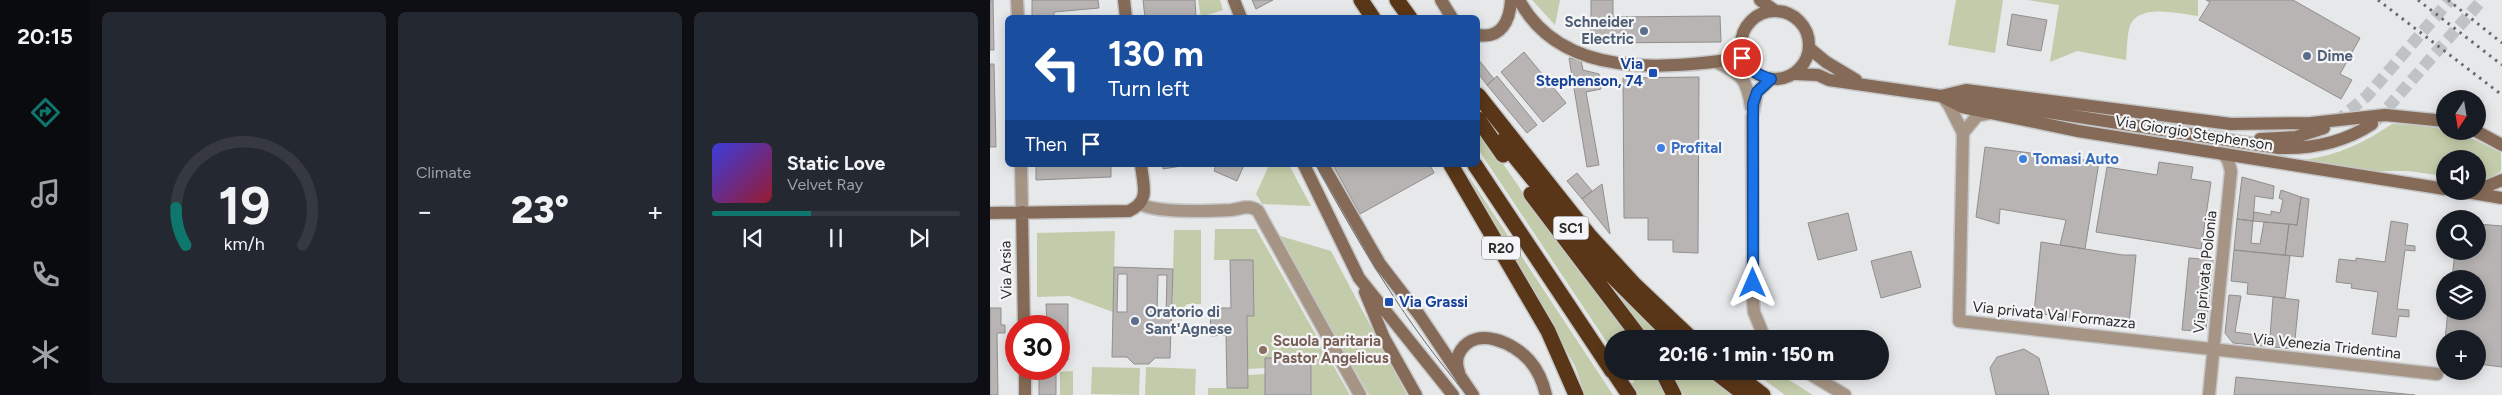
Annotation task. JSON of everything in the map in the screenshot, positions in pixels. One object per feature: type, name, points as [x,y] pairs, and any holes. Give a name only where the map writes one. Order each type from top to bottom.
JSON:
[{"type":"highway","points":[[1356,0],[1364,15]]},
{"type":"highway","points":[[1361,0],[1371,15]]},
{"type":"highway","points":[[1397,0],[1410,15]]},
{"type":"highway","points":[[1407,0],[1411,15]]},
{"type":"highway","points":[[1480,97],[1612,261],[1683,330]]},
{"type":"highway","name":"SC1","points":[[1480,110],[1526,173],[1610,274],[1666,330]]},
{"type":"highway","points":[[1480,122],[1553,225],[1633,330]]},
{"type":"highway","name":"R20","points":[[1453,167],[1548,331],[1576,395]]},
{"type":"highway","points":[[1476,167],[1604,358]]},
{"type":"highway","points":[[1619,380],[1626,392]]},
{"type":"highway","points":[[1666,380],[1674,395]]},
{"type":"highway","points":[[1726,380],[1745,395]]},
{"type":"highway","points":[[1744,380],[1763,395]]},
{"type":"street","points":[[1017,0],[1018,15]]},
{"type":"street","points":[[1124,0],[1126,15]]},
{"type":"street","points":[[1234,0],[1240,15]]},
{"type":"street","points":[[1441,0],[1450,15]]},
{"type":"street","points":[[1480,35],[1492,35],[1504,26],[1509,18],[1511,0]]},
{"type":"street","points":[[1519,0],[1526,12],[1552,39],[1566,47],[1603,61],[1641,66],[1716,62],[1742,58]]},
{"type":"street","points":[[1760,0],[1774,10]]},
{"type":"street","points":[[1774,10],[1788,12],[1799,20],[1807,31],[1809,48],[1803,66],[1795,74],[1783,79],[1771,79],[1758,75],[1749,68],[1742,58],[1741,36],[1753,17],[1763,12],[1774,10]]},
{"type":"street","name":"Via Giorgio Stephenson","points":[[1809,48],[1826,62],[1860,83]]},
{"type":"street","points":[[1716,62],[1735,71],[1745,82],[1752,117],[1753,301],[1754,312],[1761,330]]},
{"type":"street","name":"Via Giorgio Stephenson","points":[[1795,74],[1818,75],[1829,80],[1941,96],[1962,107],[2078,131],[2436,188]]},
{"type":"street","points":[[1752,117],[1757,92],[1771,79]]},
{"type":"street","name":"Via Giorgio Stephenson","points":[[1941,96],[1966,90],[2231,124],[2310,124],[2385,116],[2436,120]]},
{"type":"street","points":[[1941,96],[2227,139],[2256,146],[2307,148],[2349,137],[2372,124]]},
{"type":"street","name":"Via privata Val Formazza","points":[[1941,96],[1949,105],[1963,133],[1959,321],[2214,349]]},
{"type":"street","points":[[1963,133],[1976,116],[1990,113]]},
{"type":"street","points":[[2227,139],[2282,139],[2309,134],[2324,128]]},
{"type":"street","points":[[2486,136],[2502,145]]},
{"type":"street","name":"Via privata Polonia","points":[[2209,395],[2231,171],[2228,160],[2224,155]]},
{"type":"street","points":[[1021,167],[1022,212]]},
{"type":"street","points":[[990,213],[1129,211],[1140,204],[1144,196],[1141,167]]},
{"type":"street","points":[[1305,167],[1359,278],[1384,338],[1416,395]]},
{"type":"street","points":[[1324,167],[1380,264],[1420,316],[1473,395]]},
{"type":"street","points":[[2389,180],[2420,178],[2436,181]]},
{"type":"street","points":[[2486,187],[2502,180]]},
{"type":"street","points":[[2486,195],[2502,198]]},
{"type":"street","points":[[1140,204],[1152,209],[1165,210],[1232,210],[1250,217],[1258,213],[1360,395]]},
{"type":"street","name":"Via Arsia","points":[[1022,212],[1024,315]]},
{"type":"street","points":[[1359,278],[1454,395]]},
{"type":"street","points":[[1461,377],[1457,364],[1462,348],[1476,339],[1491,339],[1512,346],[1529,360],[1541,376],[1546,395]]},
{"type":"street","name":"Via Venezia Tridentina","points":[[2214,349],[2436,374]]},
{"type":"street","points":[[1025,380],[1025,395]]},
{"type":"street","points":[[1820,380],[1844,395]]},
{"type":"green space","points":[[1198,0],[1220,0],[1223,10],[1201,15]]},
{"type":"green space","points":[[1532,0],[1560,0],[1555,25]]},
{"type":"green space","points":[[1956,0],[2003,0],[1995,53],[1948,45]]},
{"type":"green space","points":[[2028,0],[2198,0],[2198,16],[2169,12],[2149,12],[2140,15],[2133,21],[2129,29],[2126,60],[2077,51],[2050,62],[2059,5]]},
{"type":"green space","points":[[2392,124],[2436,128],[2436,140],[2475,140],[2501,153],[2501,171],[2486,179],[2486,150],[2436,150],[2436,175],[2408,171],[2375,171],[2304,160],[2328,155],[2371,137]]},
{"type":"green space","points":[[1480,130],[1551,234],[1628,330],[1604,330],[1604,338],[1480,152]]},
{"type":"green space","points":[[1268,167],[1290,167],[1311,206],[1262,204],[1256,194]]},
{"type":"green space","points":[[1470,178],[1613,395],[1585,395],[1575,366],[1466,180]]},
{"type":"green space","points":[[1215,229],[1256,229],[1350,395],[1311,395],[1311,358],[1265,358],[1265,368],[1248,369],[1247,316],[1254,316],[1253,260],[1214,260]]},
{"type":"green space","points":[[1174,230],[1201,230],[1201,304],[1187,304],[1178,313],[1172,313]]},
{"type":"green space","points":[[1115,231],[1113,312],[1069,296],[1037,297],[1037,233]]},
{"type":"green space","points":[[1277,235],[1331,251],[1407,395],[1369,395]]},
{"type":"green space","points":[[1610,284],[1657,330],[1642,330],[1608,286]]},
{"type":"green space","points":[[1092,367],[1140,368],[1139,395],[1091,394]]},
{"type":"green space","points":[[1146,367],[1196,369],[1195,395],[1145,395]]},
{"type":"green space","points":[[1070,371],[1073,371],[1073,395],[1060,395],[1060,380],[1070,380]]},
{"type":"green space","points":[[1265,374],[1265,395],[1208,395],[1208,388],[1248,388],[1248,375]]},
{"type":"green space","points":[[1633,380],[1662,380],[1670,395],[1617,395],[1634,382]]},
{"type":"green space","points":[[1676,380],[1715,380],[1734,395],[1684,395]]},
{"type":"green space","points":[[1764,380],[1789,380],[1813,395],[1785,395]]},
{"type":"building","points":[[990,0],[993,0],[994,50],[990,50]]},
{"type":"building","points":[[1032,0],[1098,0],[1099,8],[1054,12],[1054,15],[1032,15]]},
{"type":"building","points":[[1143,0],[1195,0],[1196,15],[1145,15]]},
{"type":"building","points":[[1252,0],[1273,0],[1256,9]]},
{"type":"building","points":[[1591,0],[1613,0],[1613,17],[1720,16],[1721,42],[1599,43],[1591,36]]},
{"type":"building","name":"Dime","points":[[2206,0],[2293,0],[2360,38],[2340,74],[2352,80],[2341,99],[2199,20],[2210,2]]},
{"type":"building","points":[[2012,14],[2047,20],[2041,51],[2007,45]]},
{"type":"building","points":[[1524,52],[1566,103],[1543,122],[1501,72]]},
{"type":"building","points":[[1569,58],[1581,60],[1583,70],[1599,74],[1601,89],[1586,92],[1599,165],[1587,167]]},
{"type":"building","points":[[1480,62],[1494,79],[1487,85],[1480,76]]},
{"type":"building","points":[[990,64],[994,64],[996,147],[990,147]]},
{"type":"building","points":[[1497,76],[1537,125],[1527,133],[1487,85]]},
{"type":"building","name":"Profital","points":[[1699,77],[1698,253],[1673,252],[1673,240],[1648,240],[1648,218],[1624,218],[1623,78]]},
{"type":"building","points":[[1985,147],[2099,162],[2085,249],[2060,245],[2066,220],[2000,209],[1999,224],[1976,217]]},
{"type":"building","points":[[2159,162],[2193,167],[2191,179],[2211,182],[2201,249],[2096,232],[2107,167],[2157,175]]},
{"type":"building","points":[[1036,167],[1111,167],[1111,177],[1036,180]]},
{"type":"building","points":[[1215,167],[1243,167],[1237,181],[1214,171]]},
{"type":"building","points":[[1334,167],[1431,167],[1434,173],[1360,214]]},
{"type":"building","points":[[1577,173],[1592,191],[1582,199],[1567,181]]},
{"type":"building","points":[[2242,177],[2274,186],[2273,199],[2255,196],[2253,221],[2237,219]]},
{"type":"building","points":[[1602,184],[1610,234],[1582,199]]},
{"type":"building","points":[[2281,190],[2301,197],[2297,225],[2253,221],[2254,212],[2271,215],[2271,211],[2280,213],[2283,200],[2279,198]]},
{"type":"building","points":[[2301,197],[2309,199],[2303,257],[2285,255],[2289,224],[2297,225]]},
{"type":"building","points":[[1848,213],[1857,250],[1818,260],[1808,223]]},
{"type":"building","points":[[2237,219],[2253,221],[2251,243],[2260,244],[2264,222],[2289,224],[2285,255],[2234,250]]},
{"type":"building","points":[[2391,221],[2408,224],[2405,245],[2415,246],[2415,251],[2405,250],[2397,309],[2409,310],[2409,317],[2399,316],[2396,337],[2372,334],[2378,292],[2351,288],[2352,284],[2336,282],[2339,259],[2356,261],[2356,258],[2385,262]]},
{"type":"building","points":[[2486,225],[2502,226],[2502,367],[2486,365],[2486,330],[2446,330],[2447,320],[2486,320],[2486,270],[2453,270],[2454,260],[2486,260]]},
{"type":"building","points":[[2041,242],[2123,255],[2136,255],[2129,324],[2034,313]]},
{"type":"building","points":[[2234,250],[2290,256],[2285,298],[2247,294],[2248,283],[2231,281]]},
{"type":"building","points":[[1911,251],[1921,287],[1881,298],[1871,261]]},
{"type":"building","points":[[2189,258],[2213,260],[2206,329],[2197,328],[2197,331],[2182,330]]},
{"type":"building","points":[[1230,260],[1253,260],[1254,316],[1247,316],[1248,388],[1227,388],[1226,335],[1211,336],[1210,308],[1231,308]]},
{"type":"building","points":[[1114,267],[1173,269],[1170,358],[1155,358],[1149,364],[1134,364],[1127,357],[1112,357]],"holes":[[[1118,274],[1127,274],[1127,312],[1117,312]],[[1158,275],[1167,275],[1166,313],[1157,312]]]},
{"type":"building","points":[[2229,295],[2241,296],[2235,332],[2270,337],[2273,297],[2299,300],[2294,349],[2233,343],[2225,333]]},
{"type":"building","points":[[1046,304],[1068,304],[1068,315],[1046,315]]},
{"type":"building","points":[[990,308],[1001,308],[1001,325],[1005,325],[1005,333],[997,333],[998,395],[990,395]]},
{"type":"building","points":[[2024,349],[2039,358],[2049,395],[1996,395],[1990,368],[1997,357]]},
{"type":"building","points":[[1265,358],[1311,358],[1311,395],[1265,395]]},
{"type":"building","points":[[2236,377],[2415,395],[2234,395]]},
{"type":"building","points":[[1039,380],[1056,380],[1056,395],[1039,395]]},
{"type":"tunnel","points":[[2336,122],[2367,96],[2450,0]]},
{"type":"tunnel","points":[[2376,121],[2482,0]]},
{"type":"tram line","points":[[1236,0],[1242,15]]},
{"type":"tram line","points":[[1317,167],[1350,226],[1404,312],[1467,395]]},
{"type":"railway","points":[[2378,0],[2502,95]]},
{"type":"railway","points":[[2418,0],[2502,65]]},
{"type":"railway","points":[[2448,0],[2502,43]]},
{"type":"place","name":"Schneider Electric","points":[[1644,31]]},
{"type":"place","name":"Dime","points":[[2307,56]]},
{"type":"place","name":"Via Stephenson, 74","points":[[1653,73]]},
{"type":"place","name":"Profital","points":[[1661,148]]},
{"type":"place","name":"Tomasi Auto","points":[[2023,159]]},
{"type":"place","name":"Via Grassi","points":[[1389,302]]},
{"type":"place","name":"Oratorio di Sant'Agnese","points":[[1135,321]]},
{"type":"place","name":"Scuola paritaria Pastor Angelicus","points":[[1263,350]]},
{"type":"route","points":[[1742,58],[1749,68],[1758,75],[1771,79],[1757,92],[1753,104],[1753,283]]}]
